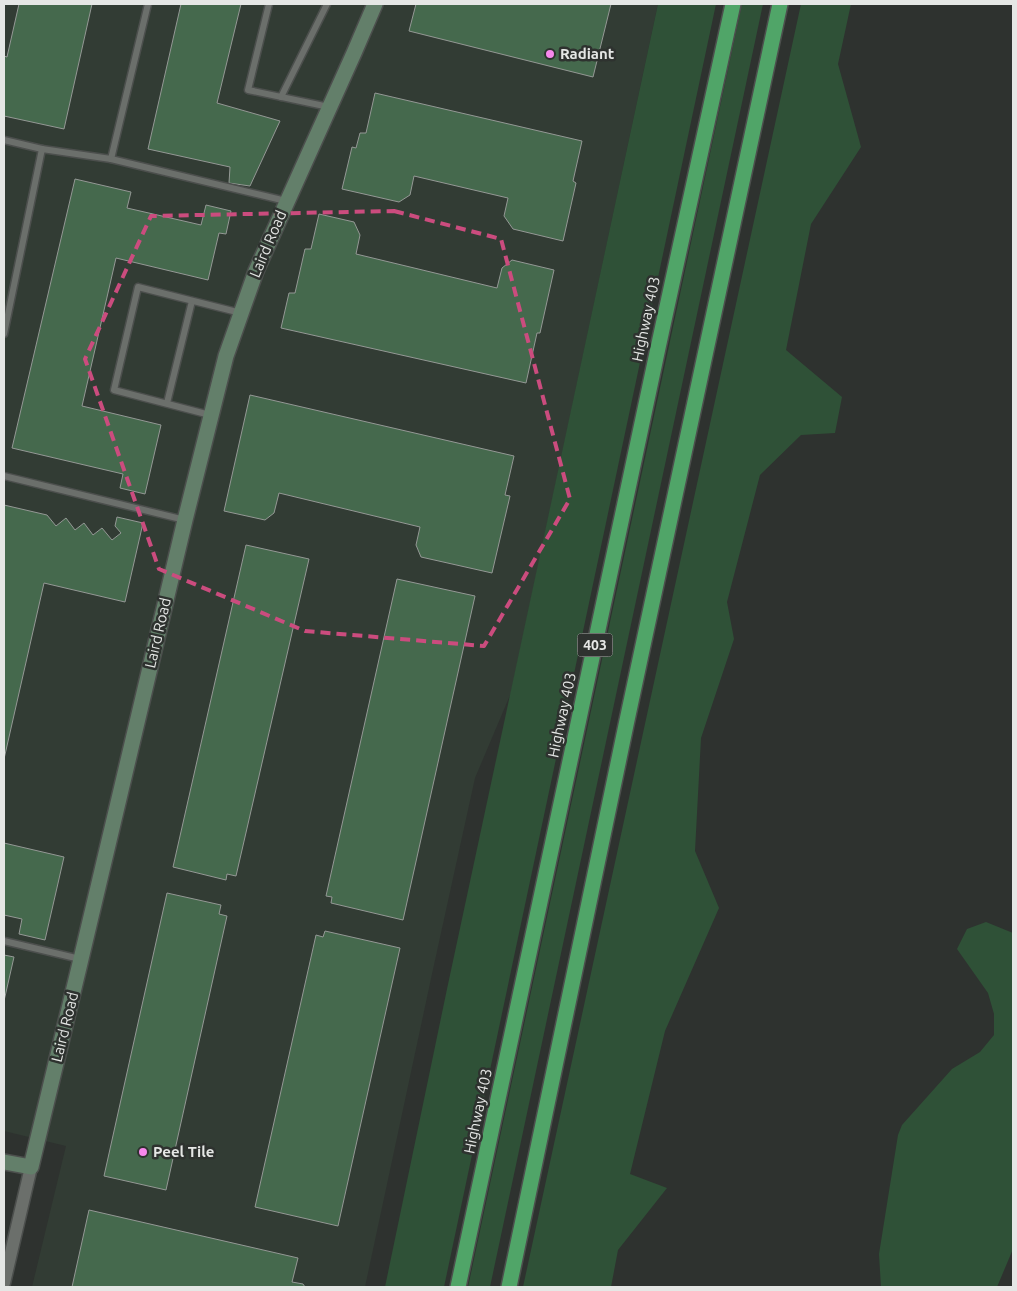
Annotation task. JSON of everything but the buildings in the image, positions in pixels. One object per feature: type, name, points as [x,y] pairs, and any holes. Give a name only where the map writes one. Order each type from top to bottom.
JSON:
[{"type":"highway","name":"Highway 403","points":[[458,1287],[733,4]]},
{"type":"highway","points":[[509,1287],[628,715],[780,4]]},
{"type":"street","name":"Laird Road","points":[[4,1283],[184,520],[226,356],[256,271],[375,4]]},
{"type":"street","points":[[4,1162],[31,1168]]},
{"type":"lane","points":[[111,159],[148,4]]},
{"type":"lane","points":[[269,4],[248,90],[329,107]]},
{"type":"lane","points":[[281,97],[327,4]]},
{"type":"lane","points":[[4,140],[42,149],[111,159],[286,202]]},
{"type":"lane","points":[[4,334],[42,149]]},
{"type":"lane","points":[[211,415],[114,390],[138,287],[241,313]]},
{"type":"lane","points":[[167,403],[192,301]]},
{"type":"lane","points":[[4,476],[184,520]]},
{"type":"lane","points":[[4,940],[81,959]]},
{"type":"highlighted area","points":[[394,211],[501,239],[570,499],[484,646],[305,631],[159,569],[85,359],[151,216]]},
{"type":"shaded area","points":[[4,4],[658,4],[511,693],[475,778],[365,1287],[32,1287],[66,1146],[4,1131]]},
{"type":"green space","points":[[658,4],[716,4],[444,1287],[385,1287],[447,989]]},
{"type":"green space","points":[[742,4],[763,4],[490,1287],[468,1287]]},
{"type":"green space","points":[[801,4],[851,4],[838,64],[861,147],[811,224],[786,350],[842,397],[835,433],[801,435],[760,475],[727,602],[734,639],[701,738],[695,851],[719,908],[665,1031],[630,1174],[667,1188],[618,1250],[611,1287],[523,1287]]},
{"type":"green space","points":[[986,922],[1013,933],[1013,1249],[997,1287],[881,1287],[879,1254],[898,1135],[902,1125],[952,1069],[980,1052],[994,1035],[994,1014],[988,993],[957,949],[967,929]]},
{"type":"place","name":"Radiant","points":[[550,54]]},
{"type":"place","name":"Peel Tile","points":[[143,1152]]}]
